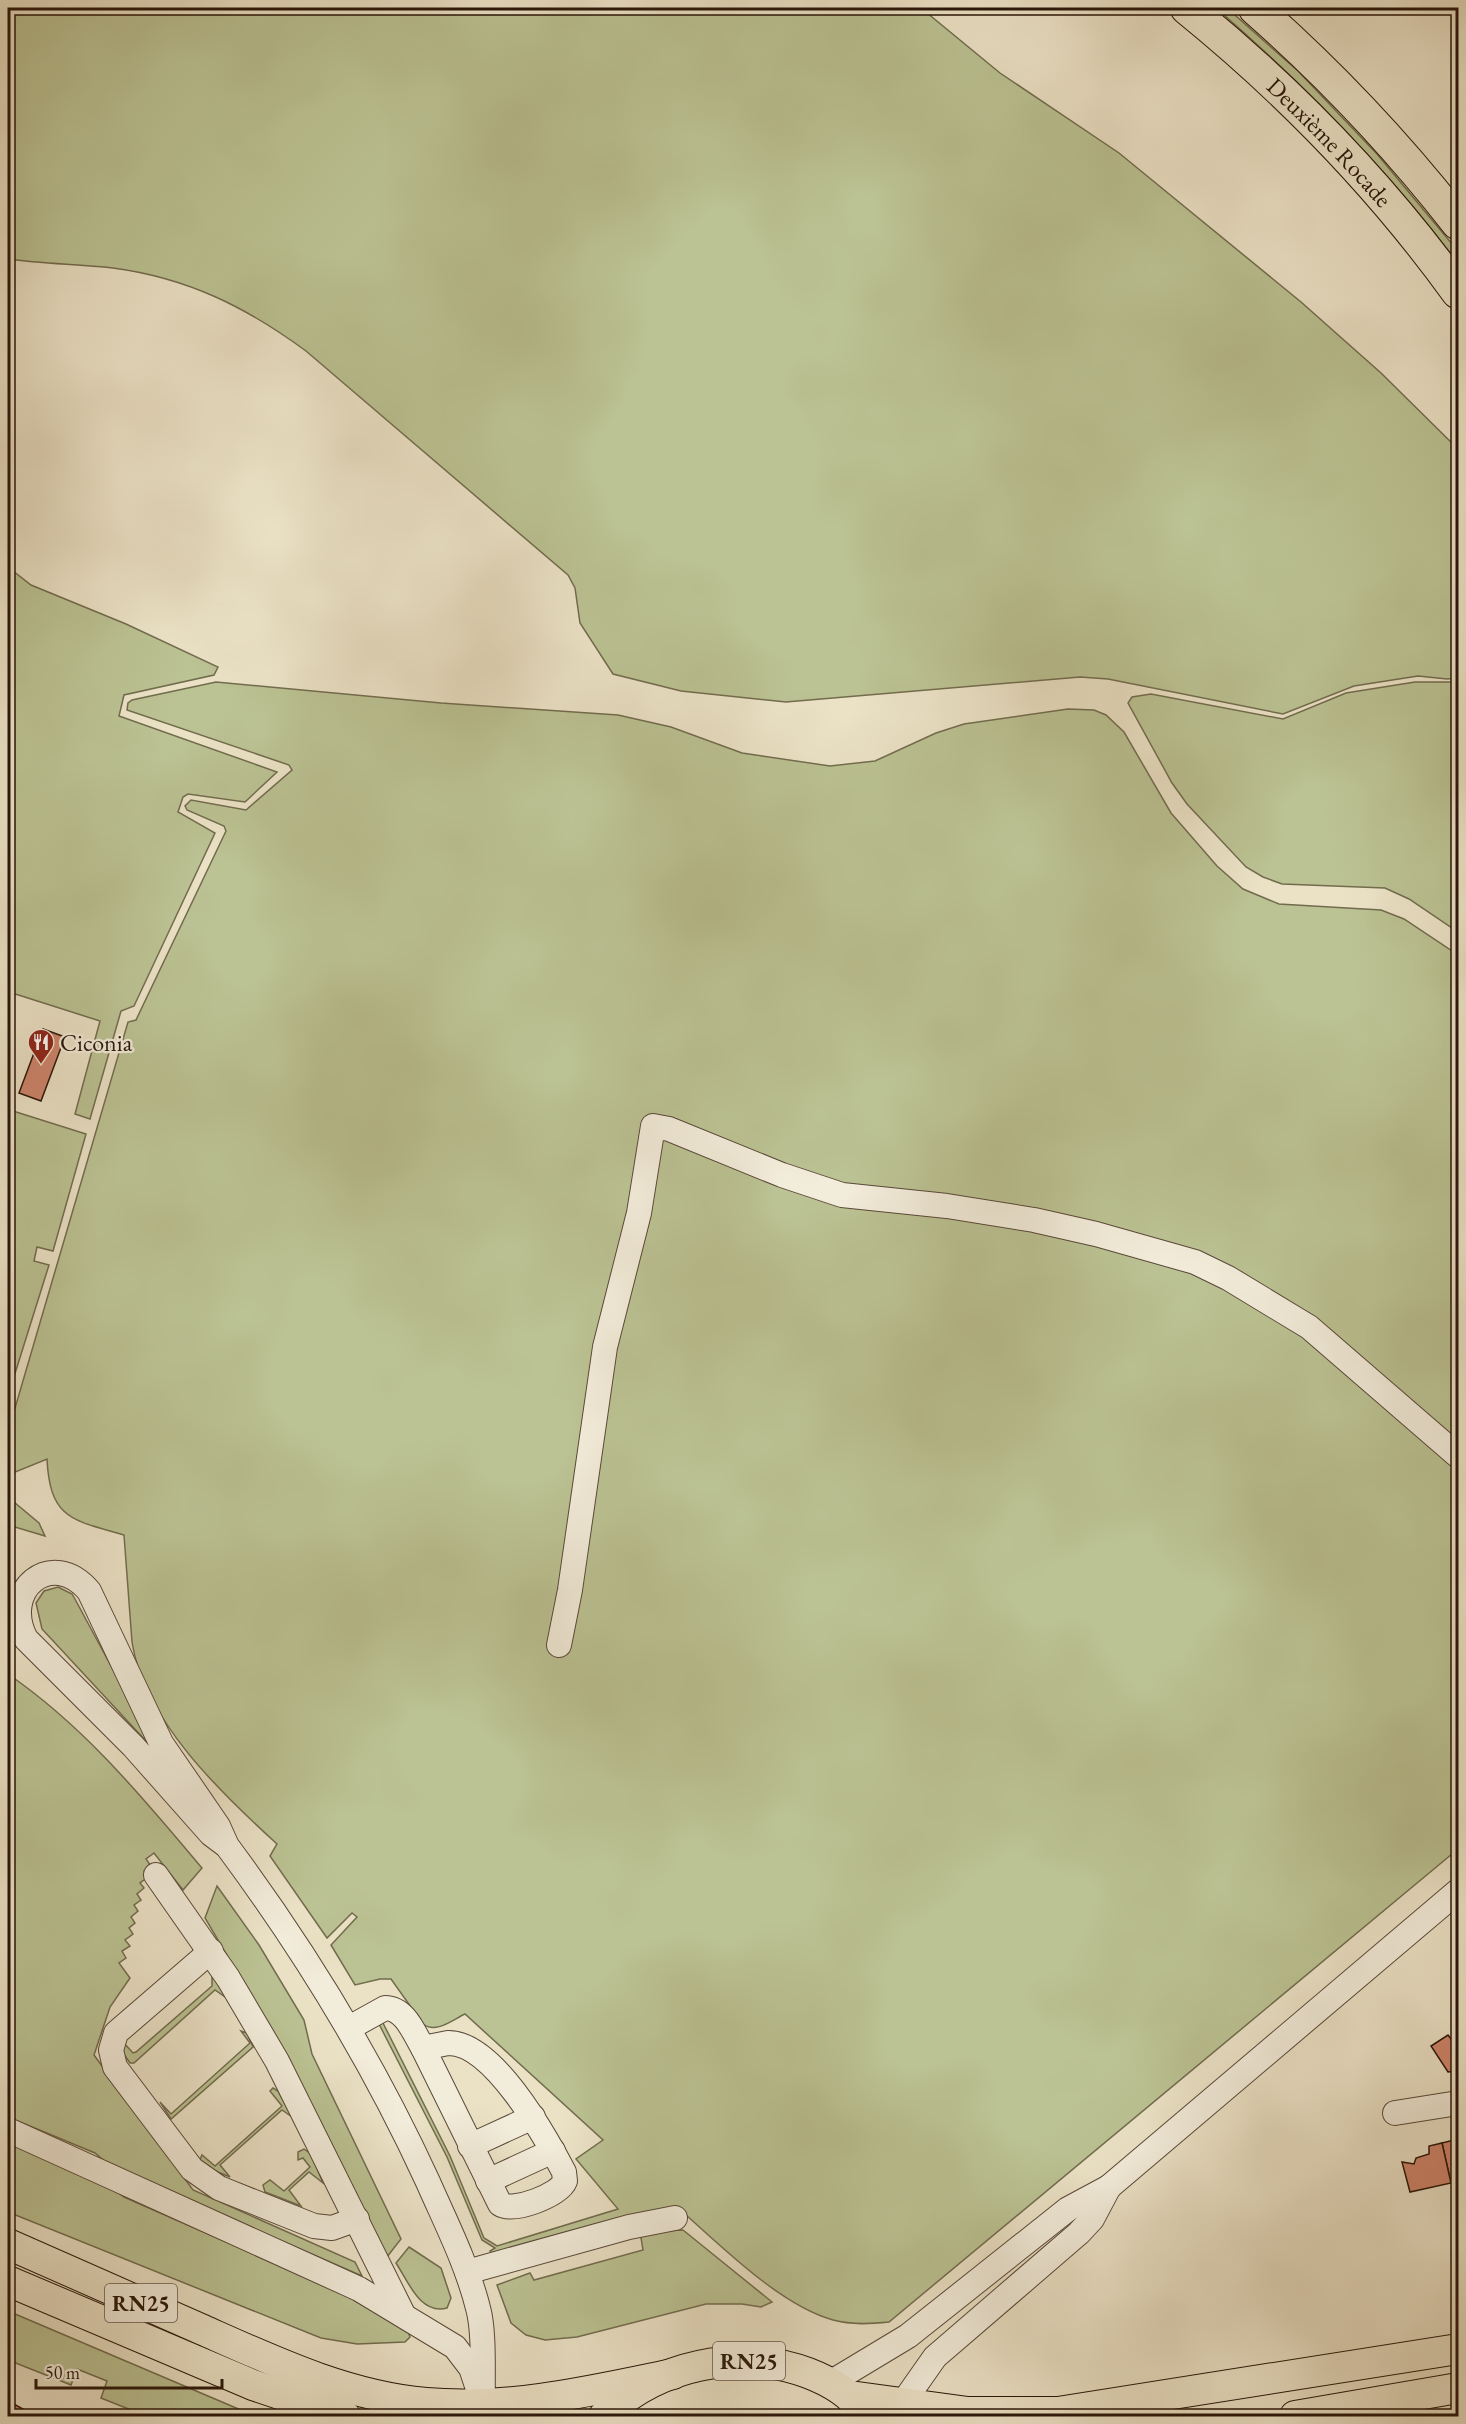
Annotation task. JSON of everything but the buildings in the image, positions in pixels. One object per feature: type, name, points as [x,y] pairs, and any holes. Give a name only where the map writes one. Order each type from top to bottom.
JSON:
[{"type":"highway","name":"Deuxième Rocade","points":[[1187,8],[1258,70],[1310,120],[1407,226],[1458,292]]},
{"type":"highway","name":"Deuxième Rocade","points":[[1255,8],[1334,82],[1386,137],[1458,223]]},
{"type":"main road","name":"RN25","points":[[8,2244],[324,2381],[374,2394],[426,2403],[483,2404],[543,2400],[636,2386],[726,2361],[753,2361],[797,2369],[855,2405],[898,2410],[1058,2412],[1458,2349]]},
{"type":"main road","name":"RN25","points":[[8,2281],[253,2385],[345,2416]]},
{"type":"main road","name":"RN25","points":[[604,2416],[636,2386]]},
{"type":"main road","points":[[584,2416],[636,2386]]},
{"type":"main road","points":[[631,2416],[636,2386]]},
{"type":"main road","points":[[1295,2416],[1458,2388]]},
{"type":"street","points":[[560,1645],[605,1347],[641,1204],[653,1126],[669,1129],[842,1195],[948,1206],[1034,1220],[1096,1234],[1195,1263],[1228,1278],[1309,1327],[1458,1456]]},
{"type":"street","points":[[227,1846],[211,1834],[133,1746],[26,1639],[16,1617],[17,1605],[21,1594],[37,1578],[48,1573],[60,1572],[72,1575],[90,1591],[161,1743],[218,1826],[227,1846],[273,1908],[349,2028],[423,2171],[467,2272],[479,2311],[483,2404]]},
{"type":"street","points":[[156,1875],[211,1952],[277,2061],[403,2314]]},
{"type":"street","points":[[855,2405],[900,2341],[1068,2209],[1109,2187],[1458,1891]]},
{"type":"street","points":[[211,1952],[116,2033],[111,2050],[115,2067],[176,2150],[206,2180],[314,2226],[332,2228],[357,2218]]},
{"type":"street","points":[[349,2028],[385,2008],[401,2013],[423,2048],[500,2204],[510,2209],[560,2190],[566,2176],[533,2117],[502,2078],[465,2046],[448,2043],[423,2048]]},
{"type":"street","points":[[1395,2113],[1458,2103]]},
{"type":"street","points":[[470,2146],[533,2117]]},
{"type":"street","points":[[8,2130],[312,2266],[403,2314],[455,2347],[471,2368],[483,2404]]},
{"type":"street","points":[[488,2181],[553,2151]]},
{"type":"street","points":[[898,2410],[935,2357],[1079,2233],[1096,2211],[1109,2187]]},
{"type":"street","points":[[467,2272],[644,2223],[675,2218]]},
{"type":"green space","points":[[8,8],[921,8],[1000,73],[1119,153],[1301,302],[1381,373],[1458,449],[1458,678],[1418,676],[1354,686],[1283,714],[1108,679],[1080,677],[786,702],[681,691],[613,674],[580,623],[575,588],[568,575],[306,351],[284,335],[215,297],[166,279],[113,268],[8,259]]},
{"type":"green space","points":[[1216,8],[1227,8],[1298,71],[1377,154],[1458,251],[1458,263],[1403,194],[1344,129]]},
{"type":"green space","points":[[8,567],[31,585],[126,624],[218,667],[214,675],[124,695],[119,716],[277,772],[245,802],[188,794],[183,797],[178,812],[215,833],[134,1006],[121,1011],[90,1119],[75,1114],[100,1021],[9,992],[8,995]]},
{"type":"green space","points":[[216,682],[441,703],[618,715],[671,727],[742,753],[830,766],[875,761],[936,733],[964,724],[1068,709],[1094,710],[1106,715],[1124,732],[1171,813],[1217,866],[1243,889],[1279,904],[1381,910],[1404,919],[1458,955],[1458,1849],[889,2322],[861,2324],[840,2322],[812,2312],[792,2301],[750,2271],[676,2206],[502,2255],[492,2255],[490,2251],[495,2248],[482,2240],[447,2157],[379,2024],[383,2023],[450,2156],[484,2238],[497,2246],[618,2209],[576,2159],[603,2140],[465,2014],[439,2027],[428,2027],[423,2024],[391,1979],[380,1979],[355,1985],[331,1945],[357,1917],[352,1913],[327,1938],[270,1856],[277,1844],[232,1802],[188,1753],[168,1727],[152,1699],[139,1671],[132,1642],[124,1535],[78,1520],[59,1506],[49,1479],[47,1459],[8,1475],[8,1432],[128,1022],[136,1020],[226,831],[224,826],[187,810],[185,806],[191,800],[246,810],[292,770],[289,765],[127,710],[128,703],[132,700]]},
{"type":"green space","points":[[1415,682],[1458,682],[1458,932],[1409,899],[1385,888],[1282,884],[1246,867],[1187,804],[1172,783],[1128,703],[1132,697],[1151,694],[1283,719],[1346,693]]},
{"type":"green space","points":[[13,1111],[86,1134],[53,1251],[37,1247],[34,1261],[49,1265],[12,1383],[8,1382],[8,1133]]},
{"type":"green space","points":[[8,1497],[39,1523],[45,1536],[8,1525]]},
{"type":"green space","points":[[58,1587],[72,1594],[159,1755],[42,1629],[36,1603],[44,1591]]},
{"type":"green space","points":[[8,1674],[62,1717],[111,1764],[202,1868],[183,1890],[154,1853],[146,1859],[151,1866],[144,1871],[148,1877],[140,1883],[144,1888],[137,1894],[141,1900],[134,1905],[138,1911],[131,1917],[135,1923],[129,1928],[133,1934],[125,1940],[130,1946],[122,1951],[126,1958],[119,1963],[130,1978],[110,2007],[94,2055],[193,2190],[355,2262],[362,2276],[109,2165],[95,2153],[8,2117]]},
{"type":"green space","points":[[217,1886],[259,1945],[304,2020],[312,2054],[401,2239],[383,2262],[277,2040],[205,1918]]},
{"type":"green space","points":[[212,1973],[225,1997],[215,1990],[134,2063],[130,2063],[121,2050],[122,2041],[133,2053],[136,2052],[212,1986]]},
{"type":"green space","points":[[241,2031],[247,2033],[253,2047],[171,2119],[160,2102],[171,2114],[250,2043]]},
{"type":"green space","points":[[273,2088],[278,2091],[292,2117],[282,2110],[220,2165],[230,2177],[198,2164],[202,2155],[215,2166],[282,2106],[270,2091]]},
{"type":"green space","points":[[8,2137],[109,2186],[124,2197],[344,2294],[408,2331],[410,2337],[405,2342],[357,2344],[321,2338],[8,2212]]},
{"type":"green space","points":[[304,2149],[311,2154],[323,2183],[309,2172],[289,2190],[301,2206],[265,2192],[263,2185],[270,2180],[284,2191],[310,2167],[303,2158],[298,2160],[298,2152]]},
{"type":"green space","points":[[683,2230],[772,2302],[761,2307],[742,2304],[706,2304],[577,2337],[545,2340],[526,2335],[511,2323],[497,2285],[530,2273],[534,2280],[643,2250],[640,2232]]},
{"type":"green space","points":[[409,2247],[441,2268],[451,2298],[447,2308],[438,2309],[429,2306],[422,2302],[410,2287],[396,2263]]},
{"type":"green space","points":[[8,2311],[255,2416],[146,2416],[101,2398],[107,2381],[77,2369],[71,2385],[8,2360]]},
{"type":"place","name":"Ciconia","points":[[41,1065]]}]
